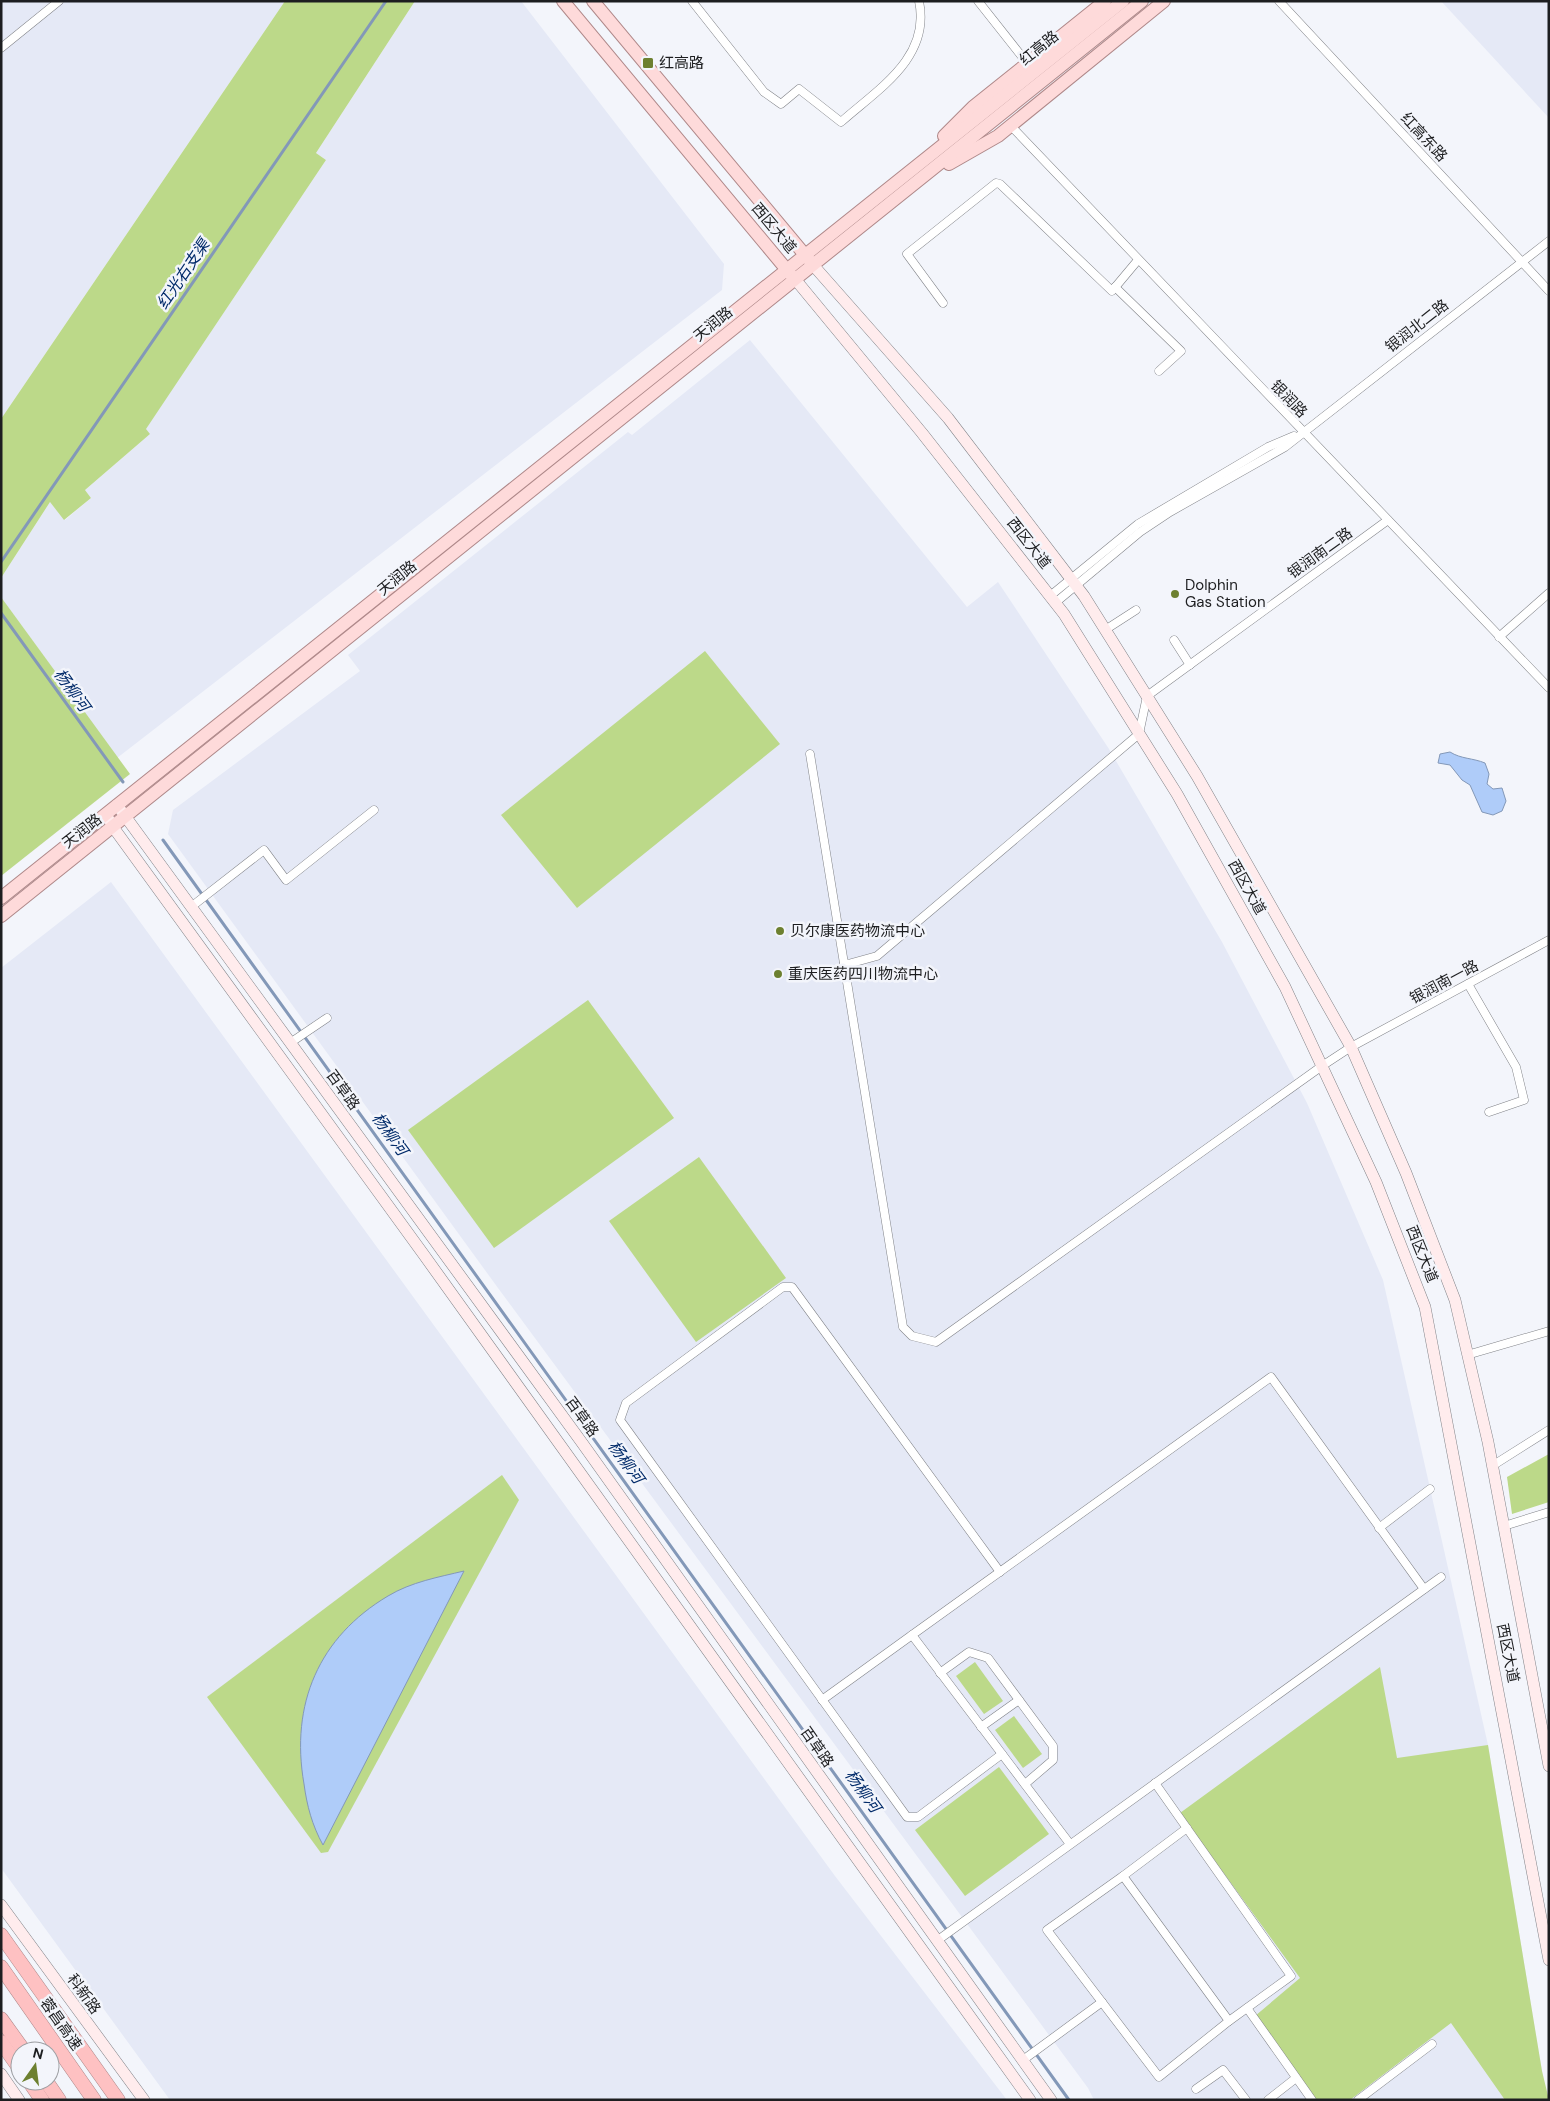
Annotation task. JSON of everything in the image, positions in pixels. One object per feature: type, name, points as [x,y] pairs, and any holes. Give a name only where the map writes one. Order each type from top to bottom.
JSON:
[{"type":"highway","points":[[1,1935],[118,2100]]},
{"type":"highway","name":"蓉昌高速","points":[[1,1967],[94,2100]]},
{"type":"highway","points":[[1,2019],[16,2041]]},
{"type":"highway","points":[[1,2027],[14,2041]]},
{"type":"highway","points":[[1,2042],[10,2055]]},
{"type":"main road","name":"西区大道","points":[[563,1],[922,433],[1052,599],[1176,794],[1285,987],[1376,1182],[1425,1307],[1549,1960]]},
{"type":"main road","name":"西区大道","points":[[594,1],[804,256],[948,418],[1073,582],[1197,776],[1351,1047],[1406,1173],[1455,1300],[1492,1466],[1549,1766]]},
{"type":"main road","points":[[911,179],[973,106],[1105,1]]},
{"type":"main road","name":"红高路","points":[[813,265],[911,179],[1123,1]]},
{"type":"main road","name":"红高路","points":[[791,275],[804,256],[911,179],[1142,1]]},
{"type":"main road","points":[[911,179],[998,136],[1164,1]]},
{"type":"main road","name":"天润路","points":[[1,898],[791,275],[813,265]]},
{"type":"main road","name":"天润路","points":[[1,916],[791,275]]},
{"type":"main road","name":"百草路","points":[[117,806],[191,907],[295,1040],[575,1432],[1027,2057],[1051,2100]]},
{"type":"main road","points":[[106,814],[113,827],[453,1296],[1030,2100]]},
{"type":"main road","name":"科新路","points":[[1,1905],[144,2100]]},
{"type":"main road","points":[[1,2074],[19,2100]]},
{"type":"street","points":[[1,48],[59,1]]},
{"type":"street","points":[[692,1],[764,92],[781,104],[799,88],[841,122],[908,62],[918,44],[922,17],[919,1]]},
{"type":"street","points":[[978,1],[1027,63]]},
{"type":"street","name":"红高东路","points":[[1280,1],[1549,291]]},
{"type":"street","name":"银润路","points":[[1011,126],[1302,433],[1549,688]]},
{"type":"street","points":[[943,303],[907,254],[996,183],[1000,184],[1112,291],[1138,260]]},
{"type":"street","name":"银润北二路","points":[[1052,599],[1140,532],[1170,512],[1285,447],[1549,241]]},
{"type":"street","points":[[1115,287],[1181,351],[1159,371]]},
{"type":"street","name":"银润南二路","points":[[1147,696],[1388,520]]},
{"type":"street","points":[[1499,637],[1549,593]]},
{"type":"street","points":[[1105,630],[1136,610]]},
{"type":"street","points":[[1174,640],[1190,664]]},
{"type":"street","points":[[844,963],[848,964],[877,956],[1139,734],[1147,696]]},
{"type":"street","name":"银润南一路","points":[[810,754],[903,1328],[912,1336],[936,1342],[1322,1066],[1351,1047],[1549,940]]},
{"type":"street","points":[[191,907],[264,850],[286,880],[374,810]]},
{"type":"street","points":[[1468,984],[1516,1067],[1524,1100],[1489,1112]]},
{"type":"street","points":[[295,1040],[328,1018]]},
{"type":"street","points":[[1000,1572],[792,1287],[783,1287],[626,1403],[620,1420],[907,1817],[918,1817],[1002,1754]]},
{"type":"street","points":[[1467,1355],[1549,1331]]},
{"type":"street","points":[[822,1700],[1271,1377],[1424,1589]]},
{"type":"street","points":[[1492,1466],[1549,1430]]},
{"type":"street","points":[[1380,1528],[1430,1489]]},
{"type":"street","points":[[1504,1526],[1549,1512]]},
{"type":"street","points":[[941,1938],[1441,1577]]},
{"type":"street","points":[[912,1635],[1070,1844]]},
{"type":"street","points":[[940,1673],[970,1652],[988,1658],[1053,1746],[1053,1760],[1025,1784]]},
{"type":"street","points":[[981,1727],[1019,1700]]},
{"type":"street","points":[[1155,1783],[1187,1828],[1291,1976],[1230,2021],[1159,2078],[1047,1930],[1187,1828]]},
{"type":"street","points":[[1122,1876],[1230,2021]]},
{"type":"street","points":[[1027,2057],[1102,2002]]},
{"type":"street","points":[[1247,2008],[1312,2100]]},
{"type":"street","points":[[1358,2100],[1432,2044]]},
{"type":"street","points":[[1196,2090],[1223,2070],[1246,2100]]},
{"type":"street","points":[[1268,2100],[1296,2078]]},
{"type":"shaded area","points":[[1,1],[285,1],[1,419]]},
{"type":"shaded area","points":[[415,1],[521,1],[724,264],[722,290],[117,758],[1,597],[1,578],[50,502],[65,520],[91,498],[85,490],[150,434],[145,430],[326,160],[316,153]]},
{"type":"shaded area","points":[[1441,1],[1549,1],[1549,118]]},
{"type":"shaded area","points":[[750,340],[967,607],[998,582],[1109,749],[1222,942],[1307,1103],[1383,1280],[1488,1745],[1542,2071],[1510,2100],[1094,2100],[1088,2088],[498,1288],[168,834],[173,810],[360,671],[348,655],[628,432],[632,435]]},
{"type":"shaded area","points":[[111,882],[835,1876],[1007,2100],[170,2100],[1,1868],[1,968]]},
{"type":"green space","points":[[285,1],[415,1],[316,153],[326,160],[146,429],[150,434],[85,490],[91,498],[64,520],[50,502],[1,578],[1,419]]},
{"type":"green space","points":[[1,597],[130,774],[1,876]]},
{"type":"green space","points":[[705,651],[780,744],[577,908],[501,815]]},
{"type":"green space","points":[[588,1000],[674,1118],[494,1248],[408,1130]]},
{"type":"green space","points":[[699,1157],[786,1278],[696,1342],[609,1221]]},
{"type":"green space","points":[[1549,1454],[1549,1502],[1512,1514],[1507,1477]]},
{"type":"green space","points":[[502,1475],[519,1500],[328,1852],[321,1853],[207,1697]]},
{"type":"green space","points":[[975,1662],[1003,1701],[984,1714],[956,1676]]},
{"type":"green space","points":[[1380,1667],[1397,1758],[1488,1745],[1542,2071],[1549,2100],[1505,2100],[1451,2023],[1350,2100],[1316,2100],[1255,2016],[1300,1978],[1180,1813]]},
{"type":"green space","points":[[1014,1716],[1042,1754],[1023,1768],[995,1730]]},
{"type":"green space","points":[[999,1767],[1049,1834],[965,1896],[915,1830]]},
{"type":"water","points":[[1450,752],[1485,763],[1489,774],[1487,784],[1493,789],[1502,788],[1506,801],[1502,811],[1493,815],[1482,812],[1470,785],[1462,780],[1450,765],[1438,763],[1440,754]]},
{"type":"water","points":[[464,1571],[323,1845],[308,1808],[301,1755],[302,1727],[306,1700],[315,1675],[327,1652],[344,1631],[364,1613],[388,1596],[425,1580]]},
{"type":"waterway","name":"红光右支渠","points":[[1,562],[386,1]]},
{"type":"waterway","name":"杨柳河","points":[[1,613],[123,782]]},
{"type":"waterway","name":"杨柳河","points":[[163,840],[1069,2100]]},
{"type":"place","name":"红高路","points":[[648,63]]},
{"type":"place","name":"Dolphin Gas Station","points":[[1175,594]]},
{"type":"place","name":"贝尔康医药物流中心","points":[[780,931]]},
{"type":"place","name":"重庆医药四川物流中心","points":[[778,974]]}]
